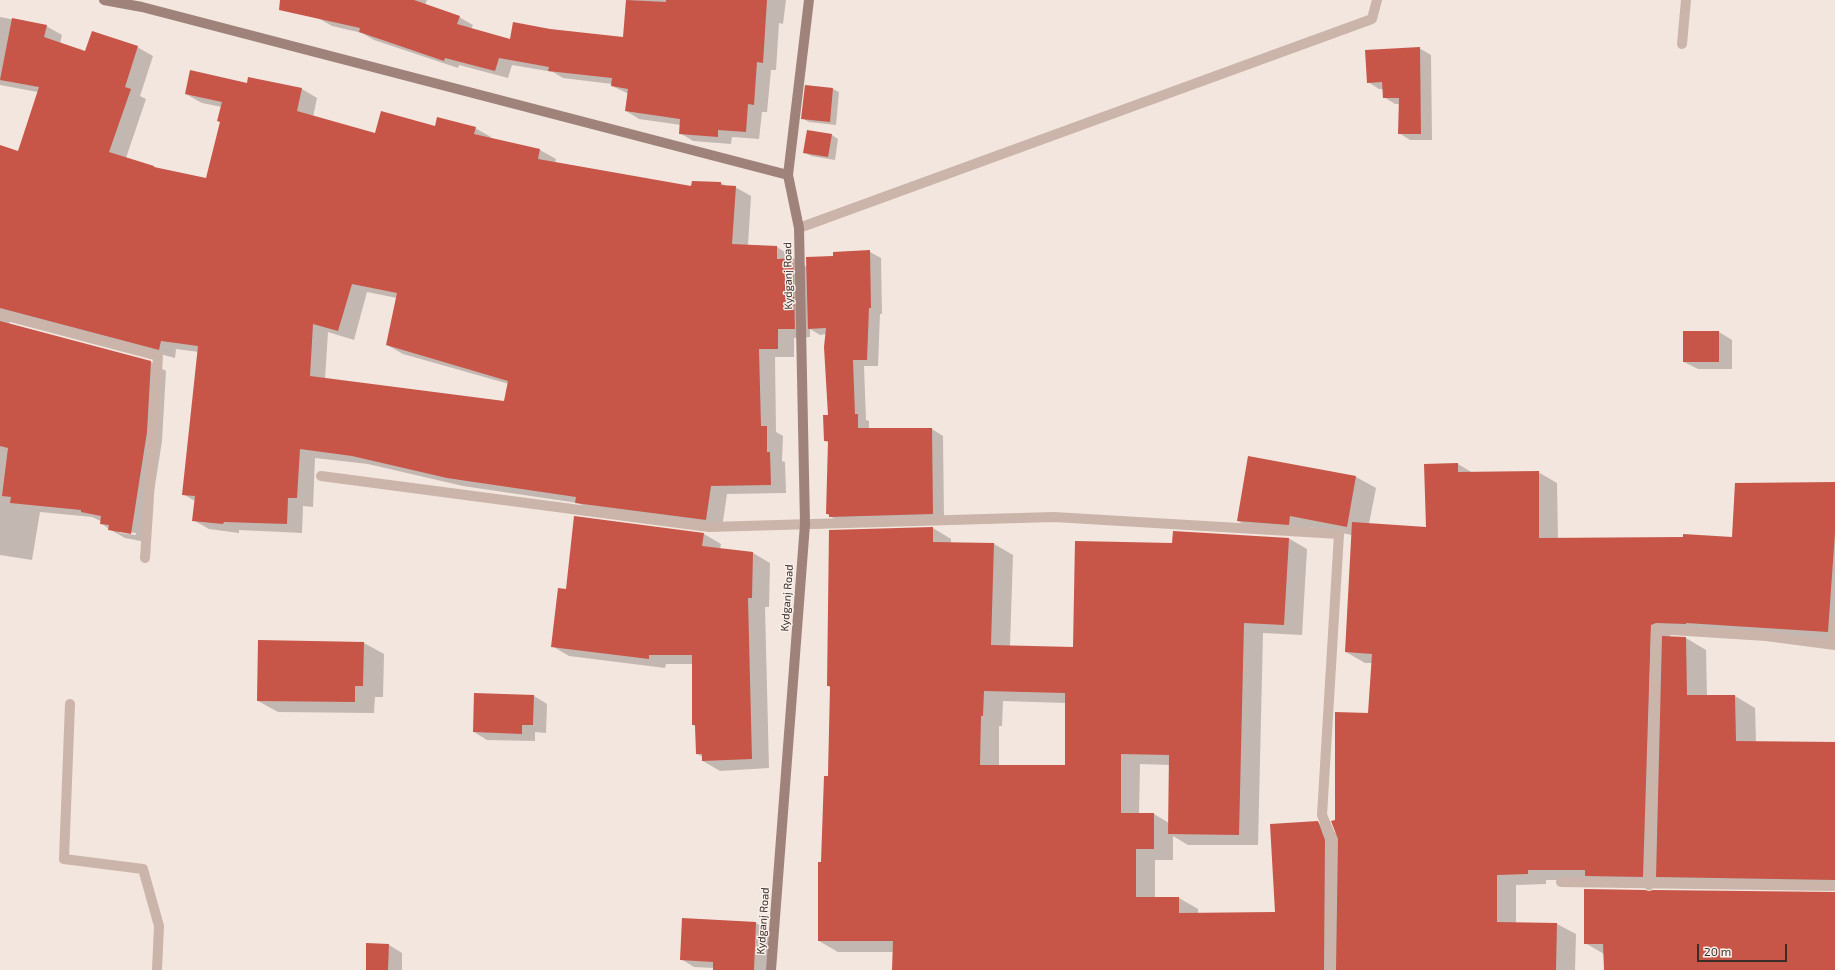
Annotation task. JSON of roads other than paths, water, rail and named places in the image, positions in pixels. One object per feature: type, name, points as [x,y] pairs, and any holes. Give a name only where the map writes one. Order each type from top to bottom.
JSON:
[{"type":"main road","points":[[104,0],[142,7],[788,174]]},
{"type":"main road","name":"Kydganj Road","points":[[771,970],[805,524],[799,228],[788,174],[810,0]]},
{"type":"street","points":[[799,228],[1372,19],[1377,0]]},
{"type":"street","points":[[1682,44],[1686,0]]},
{"type":"street","points":[[0,314],[158,356],[145,558]]},
{"type":"street","points":[[321,476],[709,527],[1054,517],[1339,534],[1322,815],[1332,839],[1330,970]]},
{"type":"street","points":[[1649,885],[1656,629],[1766,636],[1834,644],[1835,622]]},
{"type":"street","points":[[70,704],[64,859],[143,869],[159,926],[157,970]]},
{"type":"street","points":[[1561,882],[1649,885],[1835,886]]}]
